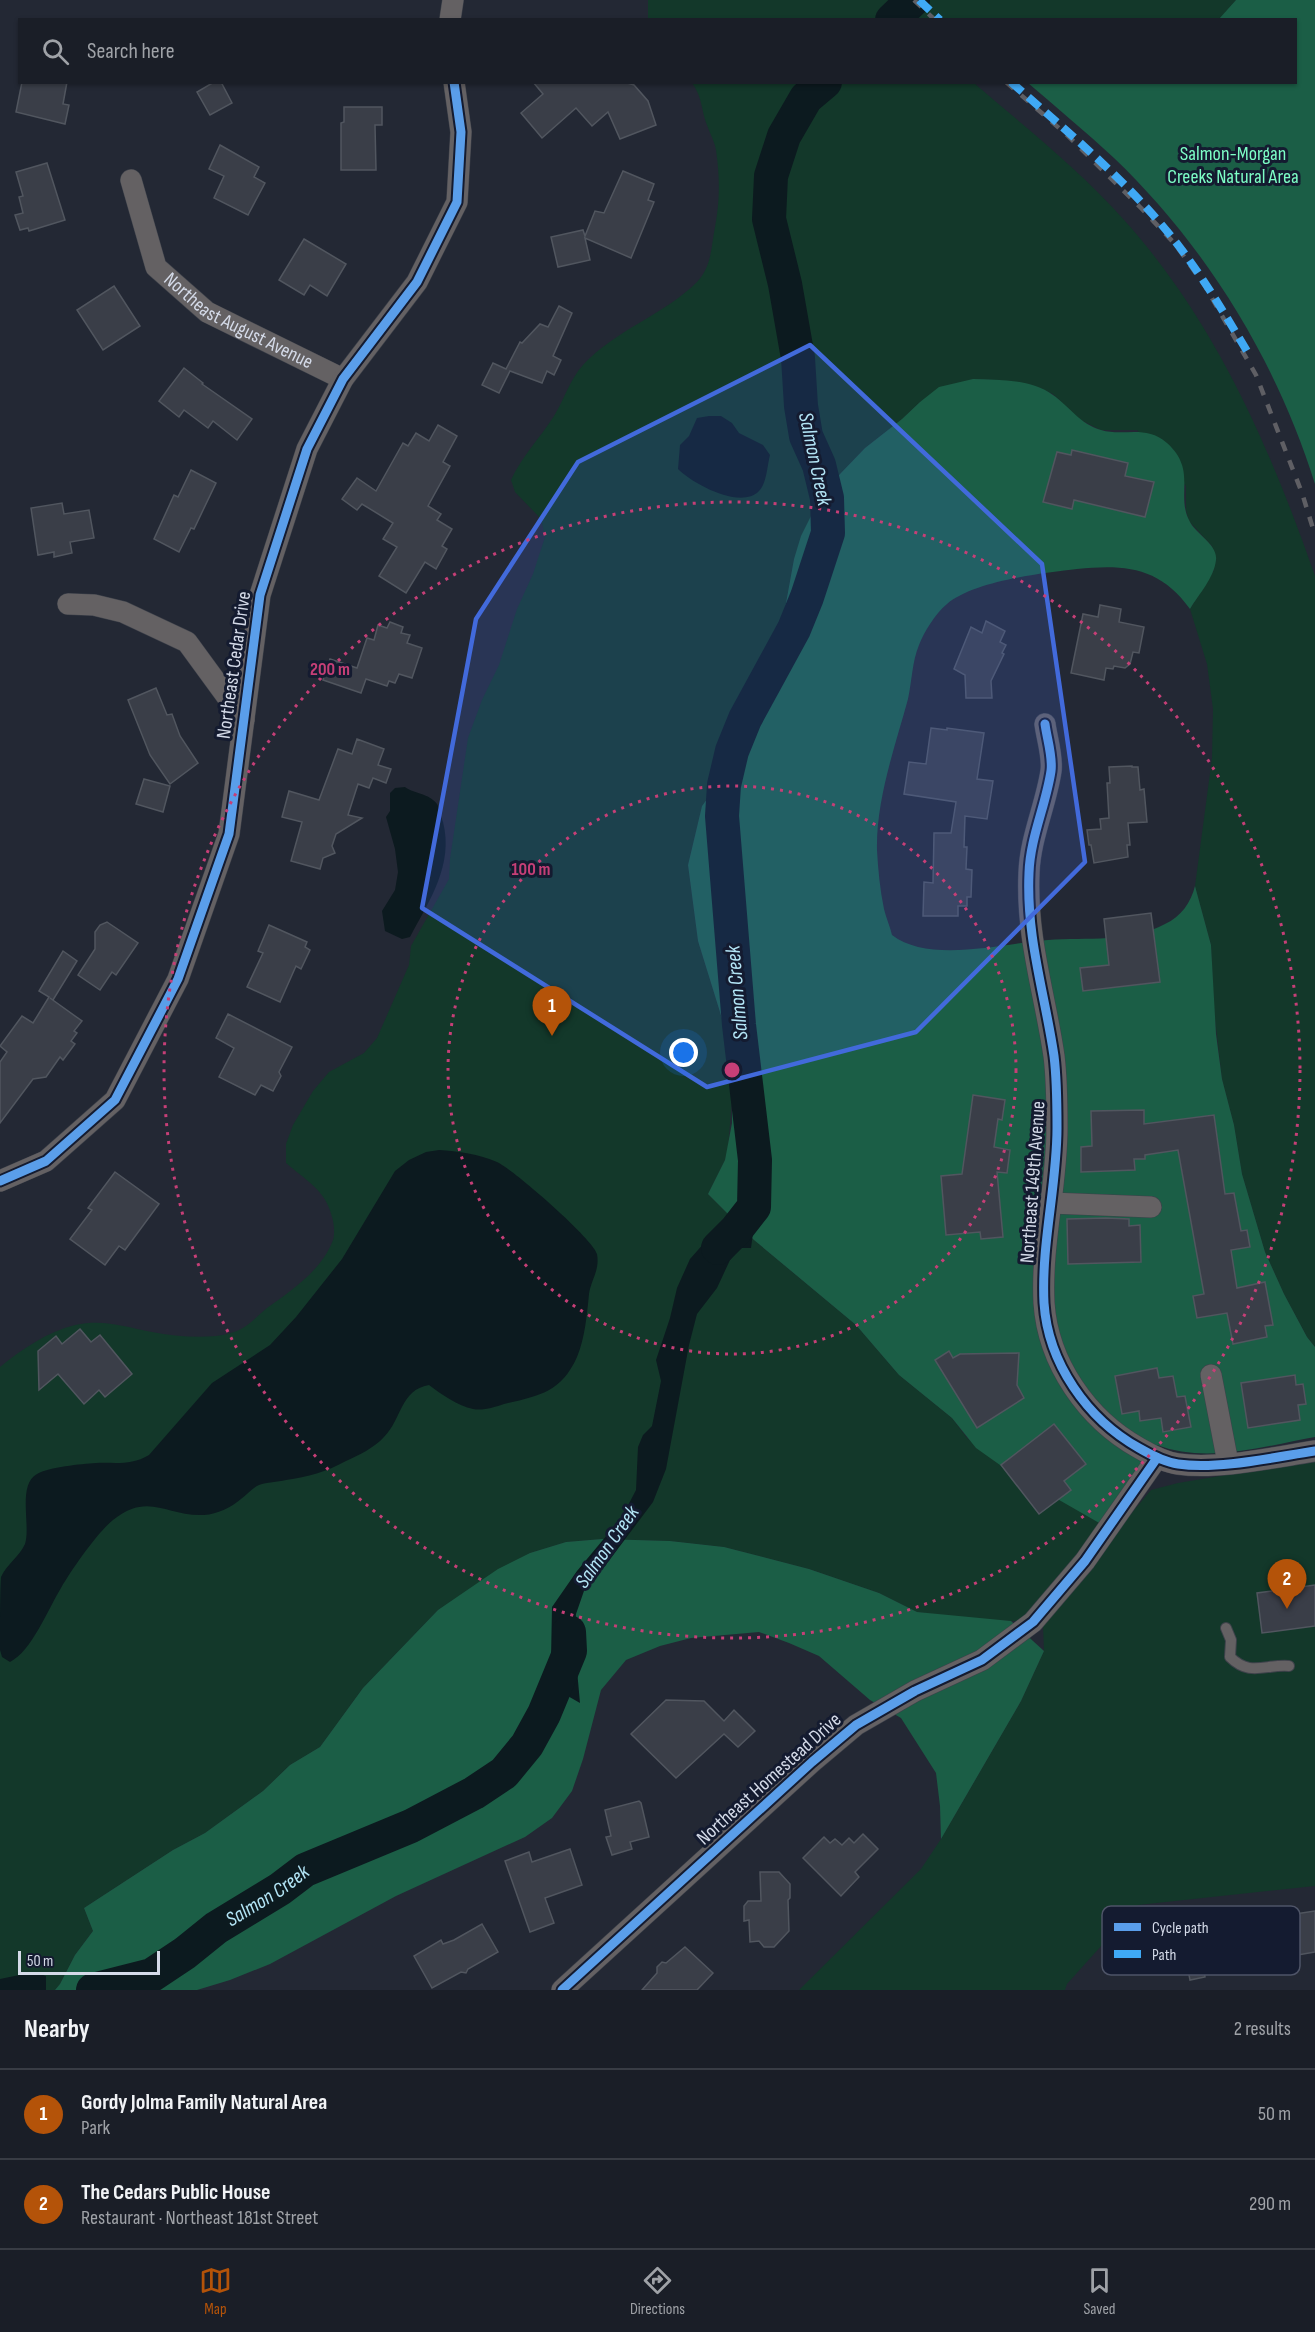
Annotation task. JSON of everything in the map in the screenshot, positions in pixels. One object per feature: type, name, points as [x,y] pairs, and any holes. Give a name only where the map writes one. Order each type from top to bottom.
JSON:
[{"type":"street","points":[[450,18],[453,0]]},
{"type":"street","name":"Northeast Cedar Drive","points":[[0,1181],[46,1161],[115,1100],[178,979],[229,834],[260,595],[307,449],[343,379],[417,282],[458,202],[461,132],[453,84]]},
{"type":"street","name":"Northeast August Avenue","points":[[131,180],[156,267],[207,312],[343,379]]},
{"type":"street","points":[[68,604],[94,605],[123,612],[187,642],[244,720]]},
{"type":"street","name":"Northeast 149th Avenue","points":[[1045,724],[1051,769],[1034,839],[1029,873],[1034,959],[1054,1056],[1057,1090],[1057,1131],[1047,1238],[1044,1301],[1046,1327],[1054,1350],[1065,1372],[1094,1413],[1132,1444],[1157,1458],[1178,1464],[1227,1464],[1315,1451]]},
{"type":"street","points":[[1051,1203],[1151,1207]]},
{"type":"street","points":[[1211,1375],[1227,1464]]},
{"type":"street","name":"Northeast Homestead Drive","points":[[562,1990],[812,1762],[856,1725],[915,1691],[982,1660],[1033,1622],[1085,1561],[1157,1458]]},
{"type":"lane","points":[[1226,1628],[1230,1640],[1230,1657],[1239,1666],[1257,1669],[1279,1665],[1289,1666]]},
{"type":"highlighted area","points":[[810,345],[1042,564],[1085,862],[916,1032],[707,1087],[422,908],[476,619],[578,462]]},
{"type":"green space","points":[[648,0],[1236,0],[1221,18],[648,18]]},
{"type":"green space","name":"Salmon-Morgan Creeks Natural Area","points":[[1236,0],[1315,0],[1315,484],[1281,394],[1235,309],[1208,268],[1179,229],[1114,158],[1029,84],[1297,84],[1297,18],[1220,18]]},
{"type":"green space","points":[[693,84],[975,84],[1052,149],[1108,202],[1157,260],[1187,301],[1237,388],[1259,434],[1315,576],[1315,1347],[1307,1337],[1284,1294],[1265,1252],[1242,1174],[1234,1125],[1222,1079],[1214,1010],[1211,945],[1195,886],[1212,758],[1213,709],[1207,664],[1190,609],[1214,570],[1212,546],[1189,521],[1186,510],[1186,486],[1137,430],[1101,430],[1079,419],[1053,394],[1032,385],[973,379],[920,402],[865,448],[818,502],[794,559],[774,669],[728,771],[702,806],[688,865],[698,941],[724,1025],[732,1100],[725,1160],[708,1194],[754,1240],[856,1325],[899,1375],[952,1418],[967,1438],[1007,1470],[1081,1511],[1115,1533],[1151,1490],[1178,1483],[1315,1460],[1315,1585],[1257,1593],[1262,1633],[1315,1626],[1315,1886],[1137,1906],[1102,1906],[1102,1945],[1067,1984],[1065,1990],[799,1990],[921,1869],[941,1839],[1021,1701],[1044,1651],[1043,1626],[1033,1622],[973,1619],[917,1612],[879,1593],[809,1569],[724,1547],[670,1541],[602,1539],[566,1542],[530,1553],[438,1610],[363,1688],[320,1747],[290,1765],[263,1791],[205,1833],[173,1850],[84,1908],[93,1931],[75,1955],[55,1990],[0,1990],[0,1367],[45,1337],[65,1328],[86,1323],[114,1324],[184,1336],[208,1337],[232,1333],[248,1325],[296,1286],[314,1270],[328,1251],[334,1232],[329,1208],[314,1186],[286,1163],[286,1144],[293,1125],[313,1091],[329,1072],[364,1053],[377,1038],[409,965],[411,946],[449,879],[468,738],[482,700],[499,665],[517,609],[533,574],[545,537],[541,519],[515,492],[511,480],[520,463],[554,416],[574,377],[583,365],[610,342],[684,294],[697,282],[706,269],[712,249],[719,189],[715,146],[699,95]]},
{"type":"green space","points":[[973,379],[1015,381],[1035,386],[1053,395],[1094,427],[1110,432],[1143,432],[1159,437],[1167,443],[1176,453],[1184,472],[1184,501],[1189,520],[1216,554],[1215,567],[1190,609],[1166,584],[1154,577],[1140,571],[1111,567],[1077,569],[1009,579],[959,596],[938,613],[927,629],[917,651],[908,699],[887,773],[880,812],[877,850],[881,894],[892,935],[908,944],[946,950],[968,950],[1048,940],[1123,937],[1152,930],[1171,921],[1191,898],[1195,886],[1211,945],[1216,1034],[1222,1079],[1234,1125],[1242,1174],[1265,1252],[1284,1294],[1307,1337],[1315,1347],[1315,1437],[1236,1452],[1196,1453],[1157,1445],[1101,1524],[1007,1470],[976,1448],[952,1418],[899,1375],[856,1325],[754,1240],[708,1194],[725,1160],[732,1123],[732,1100],[724,1025],[698,941],[688,865],[702,806],[728,771],[774,669],[794,559],[801,536],[818,502],[865,448],[920,402],[939,387]]},
{"type":"green space","points":[[602,1539],[670,1541],[724,1547],[809,1569],[879,1593],[917,1612],[1011,1621],[1044,1651],[1021,1701],[941,1839],[936,1773],[901,1718],[870,1700],[819,1656],[789,1643],[759,1632],[691,1638],[660,1646],[626,1660],[601,1690],[572,1791],[552,1818],[525,1837],[396,1896],[270,1964],[230,1980],[197,1990],[55,1990],[75,1955],[93,1931],[84,1908],[173,1850],[205,1833],[263,1791],[290,1765],[320,1747],[363,1688],[438,1610],[498,1569],[530,1553],[566,1542]]},
{"type":"water","points":[[721,416],[732,423],[739,433],[763,445],[770,455],[764,484],[751,496],[741,498],[717,493],[705,488],[678,469],[680,445],[689,436],[697,418]]},
{"type":"water","points":[[405,787],[434,800],[439,808],[446,838],[442,868],[432,896],[410,937],[402,939],[385,931],[382,911],[395,890],[398,872],[395,849],[386,817],[390,811],[390,793],[395,788]]},
{"type":"water","points":[[439,1150],[476,1155],[497,1162],[568,1220],[597,1254],[597,1265],[589,1294],[582,1342],[571,1369],[564,1378],[556,1386],[538,1395],[481,1409],[461,1405],[429,1385],[419,1388],[407,1399],[390,1430],[380,1441],[366,1451],[331,1468],[309,1476],[259,1485],[233,1505],[214,1513],[191,1515],[148,1506],[137,1507],[126,1512],[113,1520],[85,1552],[25,1649],[10,1662],[2,1657],[0,1650],[1,1577],[25,1544],[26,1496],[31,1479],[37,1474],[57,1468],[90,1463],[129,1462],[149,1455],[212,1383],[270,1345],[296,1317],[342,1259],[395,1171],[409,1160],[426,1152]]},
{"type":"water","points":[[756,1210],[751,1248],[740,1248],[730,1260],[717,1288],[697,1314],[666,1469],[653,1502],[605,1566],[585,1588],[576,1614],[574,1637],[580,1703],[566,1695],[551,1659],[552,1607],[577,1571],[622,1517],[636,1490],[638,1447],[643,1435],[652,1426],[661,1381],[656,1360],[677,1288],[690,1259],[726,1224]]},
{"type":"water","points":[[34,1972],[46,1976],[46,1990],[0,1990],[0,1979]]},
{"type":"building","points":[[22,84],[67,84],[63,104],[69,105],[65,124],[16,112]]},
{"type":"building","points":[[211,84],[222,84],[232,103],[210,115],[197,92]]},
{"type":"building","points":[[535,84],[631,84],[648,101],[656,125],[620,139],[608,112],[592,126],[576,108],[542,138],[521,113],[543,94]]},
{"type":"building","points":[[344,107],[382,107],[382,125],[375,125],[376,170],[341,170],[341,123],[344,122]]},
{"type":"building","points":[[220,145],[259,167],[254,177],[265,183],[248,215],[214,198],[224,176],[209,169]]},
{"type":"building","points":[[47,163],[65,220],[29,231],[28,228],[20,230],[15,215],[23,213],[19,197],[23,196],[16,172]]},
{"type":"building","points":[[623,171],[654,184],[648,200],[654,202],[631,258],[585,238],[590,260],[558,267],[551,237],[583,230],[585,236],[595,211],[604,213]]},
{"type":"building","points":[[304,239],[346,264],[327,296],[310,285],[304,295],[279,280]]},
{"type":"building","points":[[114,286],[140,326],[103,350],[77,310]]},
{"type":"building","points":[[559,306],[572,313],[553,356],[561,360],[554,375],[547,371],[542,383],[510,371],[499,393],[482,385],[493,363],[506,369],[520,342],[522,343],[540,324],[548,327]]},
{"type":"building","points":[[184,368],[202,384],[252,419],[237,440],[213,421],[208,428],[184,410],[179,417],[159,401]]},
{"type":"building","points":[[438,425],[457,436],[443,462],[450,466],[428,506],[441,514],[437,520],[452,529],[442,546],[447,549],[436,569],[425,562],[406,593],[379,576],[397,547],[383,539],[393,523],[362,504],[357,510],[342,499],[357,478],[376,491],[403,443],[408,446],[416,433],[429,441]]},
{"type":"building","points":[[1072,450],[1128,463],[1125,476],[1154,482],[1145,517],[1074,500],[1072,509],[1043,502],[1057,452],[1071,455]]},
{"type":"building","points":[[191,470],[216,483],[194,529],[191,528],[179,552],[154,539],[174,495],[178,497]]},
{"type":"building","points":[[62,503],[64,514],[89,510],[94,538],[70,542],[72,553],[54,557],[54,552],[38,555],[31,508]]},
{"type":"building","points":[[1100,605],[1121,609],[1119,622],[1144,627],[1139,653],[1133,652],[1130,664],[1125,668],[1114,666],[1113,669],[1106,668],[1104,680],[1071,673],[1083,614],[1098,617]]},
{"type":"building","points":[[986,621],[1005,631],[1000,642],[1006,645],[1002,653],[1004,654],[991,681],[992,698],[966,698],[965,675],[954,669],[971,627],[982,633]]},
{"type":"building","points":[[390,622],[403,627],[401,633],[410,635],[407,643],[422,648],[412,678],[399,674],[395,683],[389,681],[387,686],[366,679],[361,693],[323,680],[330,659],[357,668],[367,638],[374,640],[378,625],[387,628]]},
{"type":"building","points":[[156,688],[167,715],[172,714],[180,736],[198,763],[170,784],[150,755],[128,700]]},
{"type":"building","points":[[931,728],[984,733],[977,779],[993,781],[987,819],[965,816],[964,847],[967,847],[966,869],[972,870],[971,897],[967,897],[967,906],[958,906],[958,916],[923,916],[924,882],[933,883],[934,833],[951,833],[956,802],[904,794],[909,762],[926,764]]},
{"type":"building","points":[[357,739],[384,749],[378,765],[391,769],[386,783],[373,778],[369,788],[358,784],[348,815],[362,818],[336,834],[332,846],[335,853],[323,858],[320,869],[291,861],[302,822],[282,817],[289,791],[319,800],[338,749],[352,754]]},
{"type":"building","points":[[1109,767],[1138,767],[1140,790],[1144,789],[1147,822],[1128,823],[1130,845],[1127,845],[1128,857],[1094,863],[1087,830],[1101,829],[1100,819],[1109,818],[1107,783],[1110,783]]},
{"type":"building","points":[[144,779],[170,786],[163,812],[136,804]]},
{"type":"building","points":[[1151,913],[1160,982],[1083,991],[1080,968],[1109,965],[1104,919]]},
{"type":"building","points":[[107,922],[138,943],[116,975],[112,972],[100,990],[78,975],[95,949],[95,932],[100,925]]},
{"type":"building","points":[[269,925],[307,942],[305,947],[310,950],[301,969],[296,966],[280,1002],[247,987],[263,953],[258,951]]},
{"type":"building","points":[[63,951],[77,961],[53,1000],[50,998],[82,1021],[74,1031],[77,1033],[71,1041],[75,1044],[63,1060],[60,1057],[46,1077],[33,1079],[0,1123],[0,1062],[7,1052],[0,1046],[22,1016],[33,1023],[49,997],[39,991]]},
{"type":"building","points":[[228,1014],[292,1047],[279,1072],[281,1076],[273,1091],[261,1085],[255,1095],[219,1077],[234,1048],[216,1038]]},
{"type":"building","points":[[973,1095],[1005,1100],[1002,1120],[998,1119],[994,1147],[1010,1150],[1007,1173],[997,1172],[1003,1237],[981,1239],[980,1232],[946,1235],[941,1176],[962,1174]]},
{"type":"building","points":[[1144,1110],[1144,1124],[1214,1115],[1225,1194],[1234,1193],[1241,1231],[1247,1230],[1250,1247],[1231,1250],[1237,1288],[1265,1282],[1273,1325],[1265,1326],[1267,1337],[1233,1344],[1227,1313],[1197,1318],[1193,1296],[1204,1294],[1178,1150],[1145,1155],[1145,1159],[1134,1159],[1135,1170],[1081,1172],[1081,1147],[1092,1146],[1091,1111]]},
{"type":"building","points":[[115,1172],[159,1204],[125,1250],[119,1246],[105,1265],[70,1239],[92,1210],[88,1208]]},
{"type":"building","points":[[1067,1219],[1129,1219],[1129,1226],[1140,1225],[1141,1262],[1068,1264]]},
{"type":"building","points":[[80,1329],[91,1342],[100,1335],[132,1374],[105,1397],[99,1390],[84,1404],[58,1374],[39,1390],[38,1351],[56,1336],[62,1344]]},
{"type":"building","points":[[949,1351],[953,1358],[960,1354],[1019,1353],[1017,1385],[1024,1398],[977,1428],[935,1360]]},
{"type":"building","points":[[1157,1368],[1159,1378],[1173,1376],[1177,1397],[1185,1396],[1191,1427],[1163,1432],[1161,1418],[1140,1421],[1139,1411],[1122,1414],[1115,1376]]},
{"type":"building","points":[[1295,1375],[1296,1385],[1303,1384],[1306,1404],[1298,1405],[1300,1420],[1248,1428],[1241,1383]]},
{"type":"building","points":[[1054,1424],[1086,1464],[1064,1481],[1071,1490],[1039,1514],[1001,1465]]},
{"type":"building","points":[[1315,1585],[1315,1626],[1262,1633],[1257,1593]]},
{"type":"building","points":[[666,1700],[704,1701],[724,1721],[734,1710],[755,1731],[738,1747],[724,1734],[676,1778],[631,1734]]},
{"type":"building","points":[[639,1801],[649,1837],[630,1842],[632,1849],[612,1855],[606,1837],[611,1836],[605,1810]]},
{"type":"building","points":[[863,1834],[878,1849],[855,1872],[859,1877],[841,1896],[803,1858],[824,1837],[830,1843],[835,1839],[842,1845],[849,1838],[854,1843]]},
{"type":"building","points":[[570,1849],[582,1885],[545,1898],[554,1923],[530,1932],[505,1861],[529,1852],[532,1862]]},
{"type":"building","points":[[760,1872],[779,1872],[790,1884],[789,1931],[774,1947],[764,1947],[759,1941],[750,1942],[749,1920],[744,1921],[744,1906],[748,1901],[761,1901]]},
{"type":"building","points":[[1315,1911],[1315,1952],[1300,1955],[1300,1913]]},
{"type":"building","points":[[482,1924],[498,1952],[468,1969],[466,1973],[461,1972],[432,1988],[414,1956],[441,1940],[443,1944],[454,1940]]},
{"type":"building","points":[[685,1947],[713,1973],[697,1990],[642,1990],[657,1973],[657,1967],[662,1962],[666,1963]]},
{"type":"building","points":[[1189,1975],[1205,1975],[1205,1977],[1190,1980]]},
{"type":"waterway","name":"Salmon Creek","points":[[894,18],[913,0]]},
{"type":"waterway","name":"Salmon Creek","points":[[718,1248],[754,1207],[755,1160],[739,1025],[722,816],[724,785],[732,751],[745,719],[794,629],[828,533],[827,498],[819,465],[806,436],[801,406],[798,358],[785,284],[769,219],[771,176],[784,136],[806,98],[823,84]]},
{"type":"waterway","name":"Salmon Creek","points":[[93,1990],[152,1975],[185,1953],[216,1928],[280,1889],[305,1870],[411,1826],[474,1793],[504,1773],[527,1745],[544,1714],[570,1651],[569,1632]]},
{"type":"railway","points":[[914,0],[933,18]]},
{"type":"railway","points":[[1008,84],[1067,135],[1141,208],[1175,244],[1205,286],[1256,375],[1302,493],[1315,535]]},
{"type":"marked path","points":[[919,0],[938,18]]},
{"type":"marked path","points":[[1013,84],[1099,160],[1160,223],[1216,299],[1250,356]]},
{"type":"cycle path","points":[[0,1181],[46,1161],[115,1100],[178,979],[229,834],[260,595],[307,449],[343,379],[417,282],[457,202],[461,132],[454,84]]},
{"type":"cycle path","points":[[1045,724],[1051,754],[1051,771],[1032,847],[1029,897],[1033,943],[1054,1056],[1056,1083],[1055,1172],[1044,1281],[1044,1303],[1053,1347],[1074,1387],[1103,1422],[1120,1436],[1163,1460],[1178,1464],[1211,1465],[1247,1462],[1315,1451]]},
{"type":"cycle path","points":[[562,1990],[812,1762],[856,1725],[915,1691],[982,1660],[1033,1622],[1085,1561],[1157,1458]]},
{"type":"place","name":"Gordy Jolma Family Natural Area","points":[[552,1036]]},
{"type":"place","name":"The Cedars Public House","points":[[1287,1609]]}]
